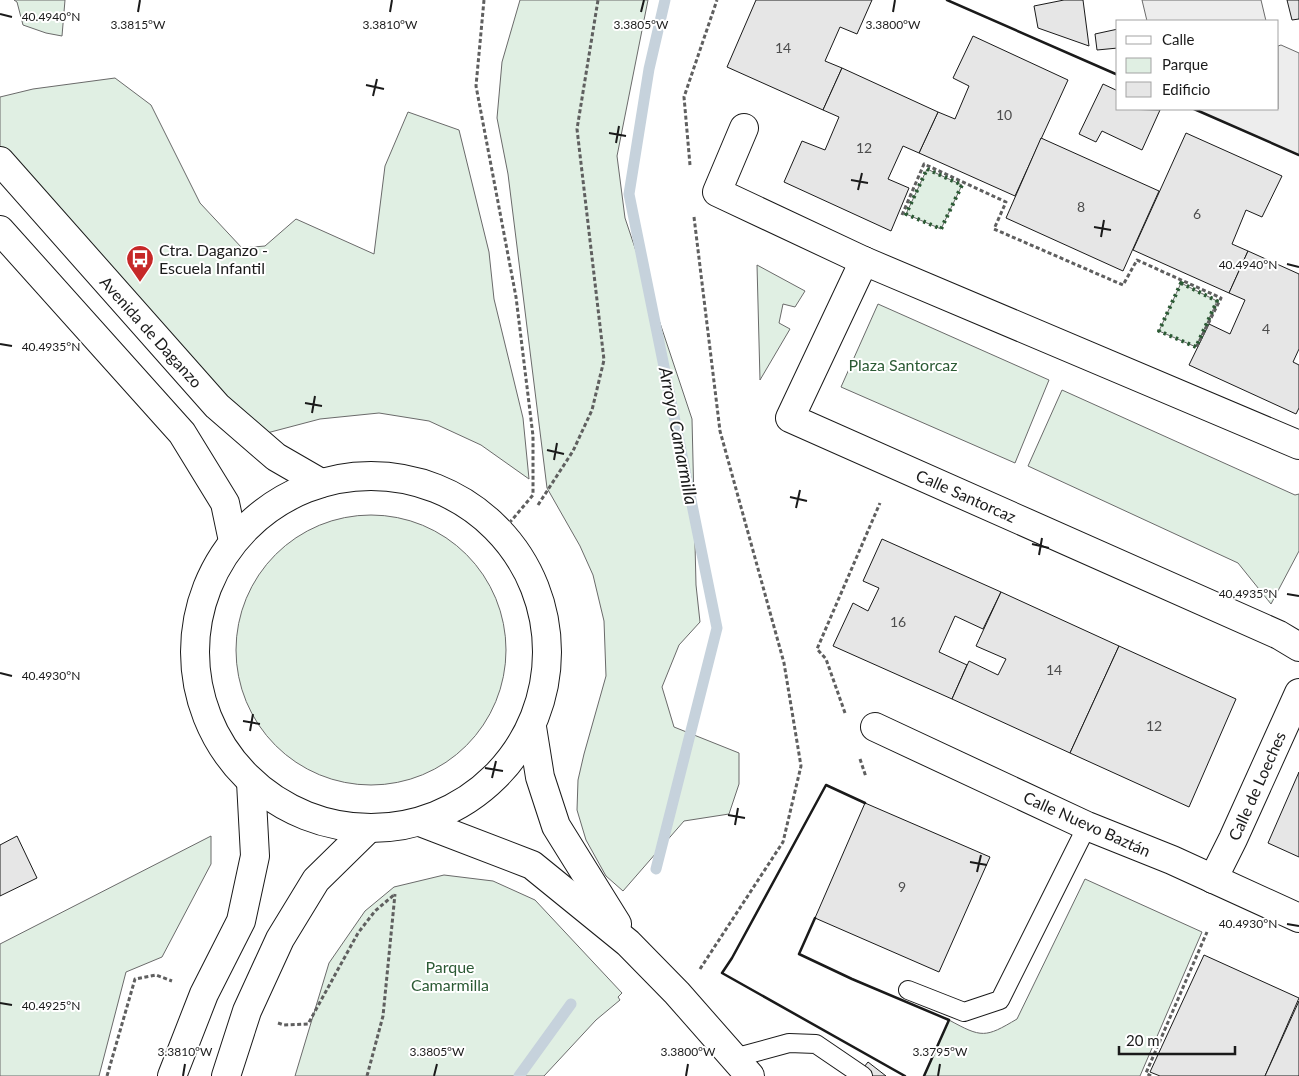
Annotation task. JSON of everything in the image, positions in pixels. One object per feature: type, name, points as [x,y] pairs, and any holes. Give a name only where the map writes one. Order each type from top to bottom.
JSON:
[{"type":"street","points":[[744,128],[717,192],[864,261],[1299,445]]},
{"type":"street","name":"Avenida de Daganzo","points":[[0,161],[217,406],[276,457],[321,483]]},
{"type":"street","points":[[0,230],[182,433],[225,503],[233,541]]},
{"type":"street","name":"Calle Santorcaz","points":[[864,261],[790,418],[1278,634],[1299,647]]},
{"type":"street","points":[[378,475],[435,487],[485,516],[500,534],[522,560],[544,614],[548,671],[532,727],[504,769],[466,802],[420,822],[368,829],[325,822],[285,807],[251,782],[218,740],[198,691],[194,638],[206,587],[233,541],[258,516],[288,496],[321,483],[378,475]]},
{"type":"street","name":"Calle de Loeches","points":[[1213,879],[1299,693]]},
{"type":"street","points":[[532,727],[540,777],[556,826],[628,943]]},
{"type":"street","name":"Calle Nuevo Baztán","points":[[875,727],[1087,826],[1172,860],[1299,918]]},
{"type":"street","points":[[172,1076],[204,994],[241,921],[255,856],[251,782]]},
{"type":"street","points":[[420,822],[532,865],[628,943],[677,993],[742,1067]]},
{"type":"street","points":[[226,1076],[247,1012],[280,939],[316,880],[368,829]]},
{"type":"lane","points":[[908,990],[964,1012],[1000,1000],[1087,826]]},
{"type":"lane","points":[[742,1067],[788,1043],[816,1044],[863,1076]]},
{"type":"path","points":[[484,0],[476,86],[516,297],[533,436],[533,495],[500,534]]},
{"type":"path","points":[[538,505],[573,451],[581,435],[592,410],[604,360],[577,129],[598,0]]},
{"type":"path","points":[[690,166],[684,97],[717,0]]},
{"type":"path","points":[[902,215],[924,164],[1006,202],[994,229],[1123,284],[1137,260],[1221,298],[1196,348]]},
{"type":"path","points":[[694,216],[720,431],[784,663],[801,766],[783,842],[698,972]]},
{"type":"path","points":[[817,649],[880,503]]},
{"type":"path","points":[[276,1022],[284,1025],[308,1024],[358,933],[375,910],[395,894],[383,1016],[367,1076]]},
{"type":"path","points":[[1151,1076],[1146,1073],[1207,932]]},
{"type":"path","points":[[107,1076],[135,978],[156,975],[174,982]]},
{"type":"green space","points":[[14,0],[65,0],[62,36],[23,25],[17,2]]},
{"type":"green space","points":[[520,0],[648,0],[617,156],[625,218],[692,419],[696,585],[700,622],[679,645],[662,687],[674,727],[739,753],[739,784],[729,814],[684,821],[623,891],[606,876],[586,840],[577,810],[578,780],[606,676],[604,621],[593,575],[580,546],[547,488],[508,174],[497,118],[502,62]]},
{"type":"green space","points":[[115,78],[151,105],[200,203],[242,248],[265,246],[296,219],[374,254],[385,166],[408,112],[459,130],[489,252],[494,299],[523,418],[529,479],[481,445],[429,421],[379,413],[320,419],[248,438],[0,176],[0,97],[33,89]]},
{"type":"green space","points":[[927,169],[962,185],[941,229],[906,214]]},
{"type":"green space","points":[[757,265],[805,291],[795,307],[783,304],[779,323],[790,329],[760,380]]},
{"type":"green space","points":[[1181,283],[1217,301],[1196,347],[1159,331]]},
{"type":"green space","name":"Plaza Santorcaz","points":[[878,304],[1049,380],[1015,463],[841,387]]},
{"type":"green space","points":[[1062,390],[1295,495],[1299,494],[1299,551],[1271,604],[1238,563],[1028,466]]},
{"type":"green space","points":[[358,515],[384,515],[410,520],[423,525],[446,537],[467,554],[484,575],[496,598],[504,624],[506,650],[504,676],[496,702],[484,725],[467,746],[446,763],[410,780],[384,785],[358,785],[332,780],[307,769],[285,755],[266,736],[252,714],[241,689],[236,663],[236,637],[241,611],[252,586],[266,564],[285,545],[307,531],[332,520]]},
{"type":"green space","points":[[211,836],[211,864],[162,957],[126,972],[99,1076],[0,1076],[0,944]]},
{"type":"green space","name":"Parque Camarmilla","points":[[444,875],[493,881],[535,900],[622,993],[618,997],[620,1000],[596,1020],[544,1076],[295,1076],[329,963],[365,911],[394,887]]},
{"type":"green space","points":[[1085,879],[1202,932],[1140,1076],[924,1076],[949,1020],[969,1030],[983,1033],[998,1030],[1017,1019]]},
{"type":"shaded area","points":[[1142,0],[1261,0],[1266,20],[1147,20]]},
{"type":"shaded area","points":[[1279,46],[1299,53],[1299,155],[1196,110],[1279,110]]},
{"type":"building","points":[[756,0],[872,0],[857,34],[840,27],[825,61],[842,68],[823,110],[727,67]]},
{"type":"building","points":[[1064,0],[1083,0],[1089,46],[1038,28],[1034,6]]},
{"type":"building","points":[[1287,0],[1299,0],[1299,19],[1292,20]]},
{"type":"building","points":[[1116,29],[1116,48],[1097,50],[1095,34]]},
{"type":"building","points":[[973,36],[1068,80],[1015,196],[919,153],[938,112],[955,119],[969,86],[953,78]]},
{"type":"building","points":[[842,68],[938,112],[919,153],[903,146],[888,179],[909,188],[891,231],[784,182],[802,141],[825,150],[839,117],[823,110]]},
{"type":"building","points":[[1103,84],[1116,90],[1116,110],[1160,110],[1142,150],[1102,131],[1096,142],[1079,134]]},
{"type":"building","points":[[1186,133],[1282,176],[1262,217],[1246,210],[1232,244],[1248,251],[1229,293],[1133,250]]},
{"type":"building","points":[[1041,138],[1159,191],[1123,271],[1006,218]]},
{"type":"building","points":[[1248,251],[1299,274],[1299,349],[1293,362],[1299,365],[1299,408],[1296,414],[1189,365],[1209,324],[1230,334],[1245,300],[1229,293]]},
{"type":"building","points":[[882,539],[1001,592],[983,629],[955,616],[939,652],[967,665],[952,699],[833,646],[853,603],[868,611],[879,588],[863,581]]},
{"type":"building","points":[[1001,592],[1119,646],[1070,753],[952,699],[969,661],[998,675],[1006,659],[976,646]]},
{"type":"building","points":[[1119,646],[1236,699],[1189,807],[1070,753]]},
{"type":"building","points":[[1299,772],[1299,857],[1268,843]]},
{"type":"building","points":[[865,803],[990,857],[939,972],[815,918]]},
{"type":"building","points":[[17,836],[37,878],[0,896],[0,845]]},
{"type":"building","points":[[1204,955],[1299,998],[1265,1076],[1160,1076],[1150,1072]]},
{"type":"building","points":[[1299,1001],[1299,1076],[1265,1076]]},
{"type":"building","points":[[868,1062],[886,1076],[857,1076]]},
{"type":"waterway","name":"Arroyo Camarmilla","points":[[656,869],[717,628],[629,194],[649,69],[665,0]]},
{"type":"waterway","name":"Arroyo Camarmilla","points":[[519,1076],[571,1004]]},
{"type":"hedge","points":[[927,169],[962,185],[941,229],[906,214],[927,169]]},
{"type":"hedge","points":[[1181,283],[1217,301],[1196,347],[1159,331],[1181,283]]},
{"type":"wall","points":[[947,0],[1116,74]]},
{"type":"wall","points":[[1196,110],[1299,155]]},
{"type":"wall","points":[[865,803],[826,785],[722,973],[905,1076]]},
{"type":"wall","points":[[815,918],[799,954],[852,979],[949,1020],[924,1076]]},
{"type":"place","name":"Ctra. Daganzo - Escuela Infantil","points":[[140,283]]}]
